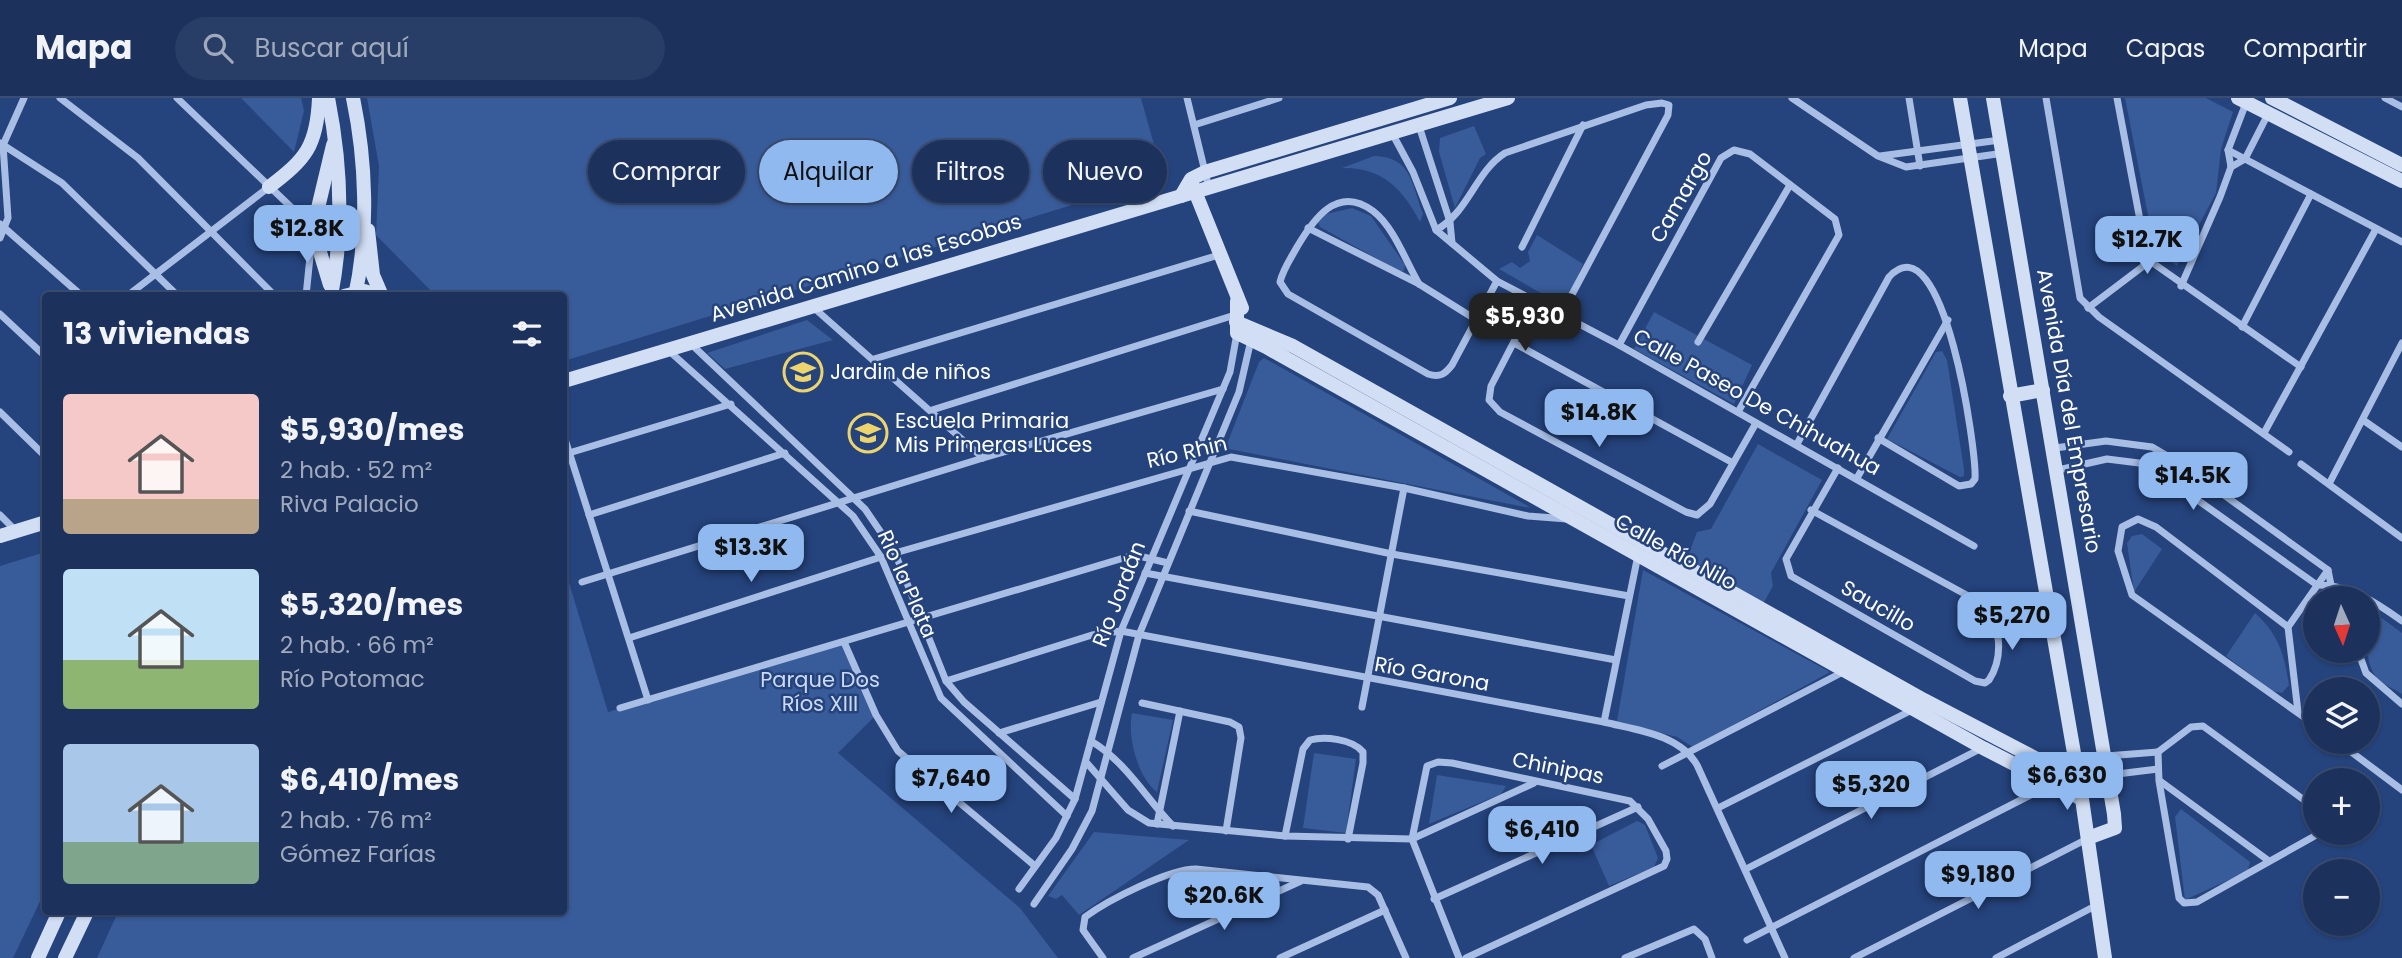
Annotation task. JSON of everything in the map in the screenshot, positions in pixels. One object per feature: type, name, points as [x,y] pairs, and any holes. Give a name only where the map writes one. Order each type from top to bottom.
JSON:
[{"type":"street","points":[[0,238],[3,226],[2,144],[24,98]]},
{"type":"street","points":[[60,98],[138,158],[271,292]]},
{"type":"street","points":[[177,98],[377,292]]},
{"type":"street","points":[[132,292],[302,161],[317,128],[319,98]]},
{"type":"street","points":[[328,98],[335,136],[339,189],[338,252],[343,292]]},
{"type":"street","points":[[345,292],[359,273],[363,218],[361,161],[353,98]]},
{"type":"street","points":[[1187,98],[1205,172]]},
{"type":"street","points":[[1194,125],[1279,98]]},
{"type":"street","name":"Avenida Camino a las Escobas","points":[[567,380],[1194,189],[1419,126],[1508,98]]},
{"type":"street","points":[[1792,98],[1878,156],[1906,167],[2002,146]]},
{"type":"street","points":[[1909,98],[1920,166]]},
{"type":"street","points":[[1961,98],[2010,396],[2079,781],[2105,958]]},
{"type":"street","name":"Avenida Día del Empresario","points":[[1993,98],[2109,775],[2115,828],[2088,838]]},
{"type":"street","points":[[2046,98],[2080,298],[2088,308],[2289,452]]},
{"type":"street","points":[[2117,98],[2150,261],[2181,286],[2301,367]]},
{"type":"street","points":[[2272,98],[2402,165]]},
{"type":"street","points":[[2385,98],[2402,107]]},
{"type":"street","name":"Avenida Camino a las Escobas","points":[[1194,189],[1205,172],[1446,99]]},
{"type":"street","points":[[2181,286],[2231,167],[2228,150],[2242,100],[2402,181]]},
{"type":"street","points":[[1436,230],[1450,222],[1498,158],[1583,125],[1666,103],[1670,108],[1561,315]]},
{"type":"street","points":[[2231,167],[2245,159],[2268,114]]},
{"type":"street","points":[[1522,247],[1583,125]]},
{"type":"street","points":[[1419,126],[1450,222],[1452,243]]},
{"type":"street","name":"Calle Paseo De Chihuahua","points":[[1392,133],[1413,172],[1436,230],[1497,281],[1619,345],[1975,546]]},
{"type":"street","points":[[306,292],[313,229],[335,136]]},
{"type":"street","points":[[2,144],[62,183],[174,292]]},
{"type":"street","points":[[1878,156],[1918,152],[1970,152],[2002,146]]},
{"type":"street","name":"Camargo","points":[[1619,345],[1721,158],[1734,150],[1742,151],[1835,219],[1839,235],[1738,412]]},
{"type":"street","points":[[2228,150],[2402,242]]},
{"type":"street","points":[[1698,342],[1790,185]]},
{"type":"street","points":[[1034,904],[1081,834],[1102,779],[1139,635],[1241,384],[1241,321],[1194,189]]},
{"type":"street","points":[[2242,327],[2311,194]]},
{"type":"street","points":[[1419,284],[1384,222],[1365,205],[1349,203],[1331,206],[1320,212],[1281,276],[1284,290],[1428,374],[1437,376],[1447,372],[1497,281]]},
{"type":"street","points":[[363,218],[370,234],[373,275],[379,292]]},
{"type":"street","points":[[3,226],[77,292]]},
{"type":"street","points":[[1308,228],[1419,284],[1475,319]]},
{"type":"street","points":[[313,229],[342,292]]},
{"type":"street","points":[[2264,433],[2376,229]]},
{"type":"street","points":[[874,359],[1219,255]]},
{"type":"street","points":[[2088,308],[2150,261]]},
{"type":"street","points":[[1797,444],[1894,272],[1909,270],[1926,279],[1941,302],[1948,320],[1975,479],[1971,484],[1959,486],[1878,439]]},
{"type":"street","points":[[1535,301],[1489,391],[1492,405],[1500,412],[1691,514],[1707,509],[1756,423]]},
{"type":"street","points":[[812,307],[932,410],[983,458]]},
{"type":"street","points":[[0,314],[42,353]]},
{"type":"street","points":[[1857,478],[1948,320]]},
{"type":"street","points":[[932,410],[1241,321]]},
{"type":"street","name":"Río Jordán","points":[[1019,890],[1076,799],[1121,631],[1223,388],[1233,360],[1241,321]]},
{"type":"street","name":"Calle Río Nilo","points":[[1241,321],[1576,519],[1639,548],[1859,663],[2058,779],[2082,799]]},
{"type":"street","name":"Calle Río Nilo","points":[[1241,321],[1293,346],[1845,671],[1983,748],[2058,779],[2079,781]]},
{"type":"street","name":"Rio la Plata","points":[[690,343],[876,521],[895,553],[946,681],[964,702],[1076,799]]},
{"type":"street","points":[[1514,343],[1733,463]]},
{"type":"street","points":[[2329,484],[2402,343]]},
{"type":"street","name":"Rio la Plata","points":[[668,349],[785,453],[864,530],[881,557],[941,698],[1067,817]]},
{"type":"street","points":[[2394,358],[2402,364]]},
{"type":"street","points":[[582,582],[983,458],[1223,388]]},
{"type":"street","points":[[2010,396],[2043,390]]},
{"type":"street","points":[[569,453],[731,404]]},
{"type":"street","points":[[0,412],[42,453]]},
{"type":"street","points":[[2363,419],[2402,447]]},
{"type":"street","points":[[2054,448],[2126,442],[2151,447],[2180,464],[2328,570],[2331,585],[2317,585],[2170,477],[2147,464],[2124,459],[2107,459],[2058,470]]},
{"type":"street","points":[[567,446],[648,700]]},
{"type":"street","points":[[589,514],[785,453]]},
{"type":"street","name":"Río Rhin","points":[[895,553],[1211,461],[1240,457],[1405,488],[1528,516],[1576,519]]},
{"type":"street","points":[[2170,477],[2180,464]]},
{"type":"street","points":[[2301,464],[2402,538]]},
{"type":"street","name":"Saucillo","points":[[1811,510],[1983,604],[1994,619],[1999,649],[1989,680],[1985,683],[1975,681],[1791,576],[1786,559],[1811,510],[1838,467]]},
{"type":"street","points":[[1362,707],[1405,488]]},
{"type":"street","points":[[1189,511],[1392,554],[1629,597]]},
{"type":"street","points":[[0,515],[16,531]]},
{"type":"street","points":[[2288,627],[2156,527],[2138,519],[2122,527],[2118,551],[2132,595],[2303,716]]},
{"type":"street","points":[[0,536],[42,523]]},
{"type":"street","points":[[1604,723],[1639,548]]},
{"type":"street","points":[[629,638],[881,557]]},
{"type":"street","points":[[620,708],[1127,557],[1150,558],[1168,563]]},
{"type":"street","points":[[2298,712],[2288,627],[2328,570]]},
{"type":"street","points":[[1145,573],[1616,660]]},
{"type":"street","points":[[2380,606],[2402,621]]},
{"type":"street","name":"Río Garona","points":[[946,681],[1082,638],[1121,631],[1604,723],[1659,737],[1688,752]]},
{"type":"street","points":[[844,642],[890,740],[909,762],[1035,866]]},
{"type":"street","points":[[1662,766],[1859,663]]},
{"type":"street","points":[[2362,663],[2366,673],[2402,704]]},
{"type":"street","points":[[999,733],[1101,702]]},
{"type":"street","points":[[1142,703],[1230,722],[1239,727],[1241,738],[1226,831]]},
{"type":"street","points":[[1718,808],[1915,709]]},
{"type":"street","points":[[1157,824],[1180,711]]},
{"type":"street","points":[[2106,756],[2158,752],[2191,727],[2203,726],[2303,799]]},
{"type":"street","points":[[1285,836],[1303,749],[1310,740],[1324,738],[1356,745],[1363,751],[1348,839]]},
{"type":"street","points":[[1091,741],[1109,752],[1127,770],[1158,811],[1174,826]]},
{"type":"street","points":[[1746,869],[1983,748]]},
{"type":"street","points":[[1688,752],[1718,808],[1785,958]]},
{"type":"street","points":[[2158,752],[2159,781],[2179,898],[2184,903],[2197,902],[2303,842]]},
{"type":"street","points":[[2354,754],[2402,790]]},
{"type":"street","points":[[1086,762],[1135,816],[1157,824],[1348,839],[1412,839],[1535,782]]},
{"type":"street","name":"Chinipas","points":[[1412,839],[1423,776],[1432,763],[1452,763],[1535,782],[1605,794],[1638,807]]},
{"type":"street","points":[[2109,775],[2158,769]]},
{"type":"street","points":[[1747,940],[2058,779]]},
{"type":"street","points":[[2159,781],[2269,861]]},
{"type":"street","points":[[1434,899],[1638,807],[1665,851],[1667,859],[1664,866],[1466,958]]},
{"type":"street","points":[[1854,958],[2088,838]]},
{"type":"street","points":[[1412,839],[1459,958]]},
{"type":"street","points":[[1103,958],[1082,925],[1089,914],[1178,870],[1217,870],[1368,887],[1378,895],[1406,958]]},
{"type":"street","points":[[1133,958],[1304,880]]},
{"type":"street","points":[[1996,958],[2097,905]]},
{"type":"street","points":[[1280,958],[1385,910]]},
{"type":"street","points":[[38,958],[59,915]]},
{"type":"street","points":[[65,958],[86,915]]},
{"type":"street","points":[[1625,958],[1694,929],[1705,939],[1712,958]]},
{"type":"green space","points":[[241,98],[301,98],[304,111],[294,152]]},
{"type":"green space","points":[[367,98],[1141,98],[1153,140],[1043,140],[1043,203],[1078,203],[567,360],[567,292],[432,292],[376,235],[379,166]]},
{"type":"green space","points":[[2125,98],[2206,98],[2233,112],[2221,149],[2216,193],[2177,266],[2155,251]]},
{"type":"green space","points":[[1474,126],[1486,154],[1480,158],[1455,208],[1439,152],[1440,138]]},
{"type":"green space","points":[[1374,156],[1396,161],[1408,174],[1423,214],[1420,222],[1390,182],[1369,171],[1342,168]]},
{"type":"green space","points":[[1352,208],[1371,216],[1405,265],[1404,271],[1399,271],[1320,227],[1318,222],[1326,214]]},
{"type":"green space","points":[[1537,235],[1583,264],[1565,307],[1499,269],[1512,262],[1520,268],[1530,261],[1528,252]]},
{"type":"green space","points":[[1654,312],[1752,365],[1734,404],[1634,349]]},
{"type":"green space","points":[[807,320],[833,340],[725,369],[707,353]]},
{"type":"green space","points":[[1942,351],[1947,360],[1964,469],[1964,476],[1960,477],[1887,439],[1936,352]]},
{"type":"green space","points":[[1264,358],[1530,508],[1229,449],[1227,444],[1259,362]]},
{"type":"green space","points":[[1758,444],[1822,480],[1771,573],[1773,586],[1763,604],[1686,561],[1697,532],[1711,529]]},
{"type":"green space","points":[[2142,534],[2162,549],[2134,592],[2127,543],[2132,536]]},
{"type":"green space","points":[[42,553],[42,897],[13,958],[0,958],[0,566]]},
{"type":"green space","points":[[1643,570],[1830,672],[1693,747],[1677,737],[1617,721]]},
{"type":"green space","name":"Parque Dos Ríos XIII","points":[[567,576],[608,712],[844,642],[876,715],[838,753],[1020,908],[1058,958],[97,958],[117,915],[567,915]]},
{"type":"green space","points":[[2255,613],[2270,629],[2282,654],[2289,685],[2282,693],[2272,691],[2226,656]]},
{"type":"green space","points":[[2380,617],[2402,633],[2402,694],[2380,681],[2370,664],[2380,663]]},
{"type":"green space","points":[[1132,713],[1173,720],[1157,792],[1150,786],[1139,767],[1131,734]]},
{"type":"green space","points":[[1314,753],[1356,759],[1346,833],[1303,828]]},
{"type":"green space","points":[[1437,775],[1506,786],[1501,794],[1429,824]]},
{"type":"green space","points":[[2181,809],[2250,862],[2248,871],[2185,900],[2175,817]]},
{"type":"green space","points":[[1637,821],[1645,825],[1658,858],[1654,867],[1609,886],[1591,845]]},
{"type":"green space","points":[[1094,832],[1189,840],[1079,915],[1062,895],[1056,899],[1048,896]]},
{"type":"place","name":"Jardin de niños","points":[[803,372]]},
{"type":"place","name":"Escuela Primaria Mis Primeras Luces","points":[[868,433]]}]
